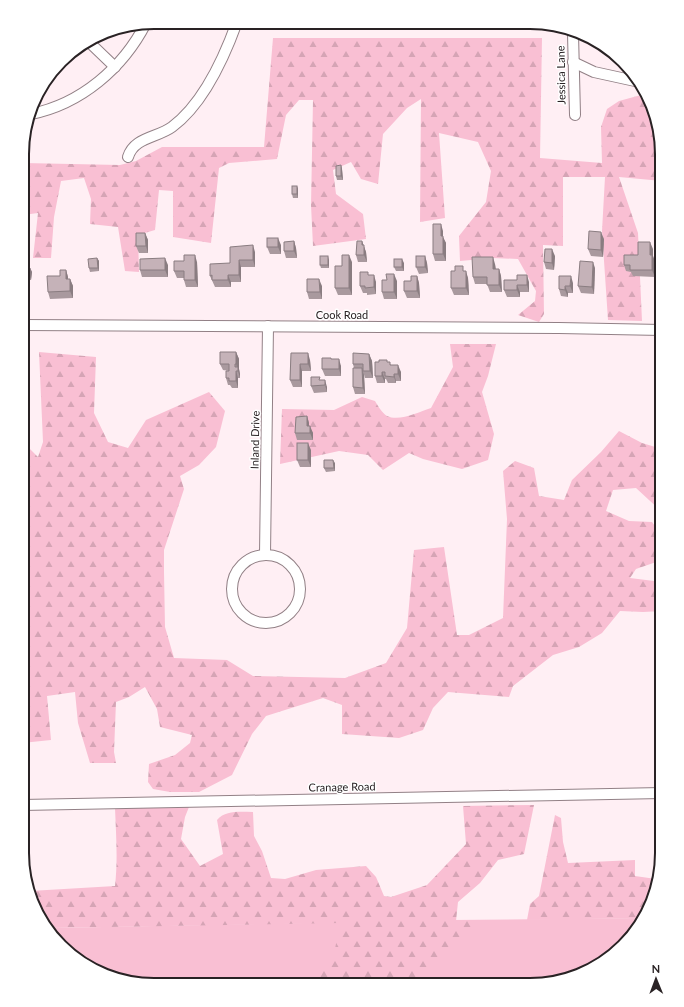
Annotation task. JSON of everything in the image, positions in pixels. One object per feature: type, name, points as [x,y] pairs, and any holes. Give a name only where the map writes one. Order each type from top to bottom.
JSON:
[{"type":"street","points":[[37,112],[50,108],[78,95],[99,82],[115,67],[131,48],[142,29]]},
{"type":"street","points":[[128,156],[130,150],[140,141],[149,139],[168,130],[187,112],[212,78],[234,29]]},
{"type":"street","name":"Jessica Lane","points":[[572,37],[575,115]]},
{"type":"street","points":[[93,46],[115,67]]},
{"type":"street","points":[[573,62],[594,72],[630,80]]},
{"type":"street","name":"Cook Road","points":[[29,325],[655,330]]},
{"type":"street","name":"Inland Drive","points":[[265,555],[268,326]]},
{"type":"street","points":[[265,555],[276,556],[292,566],[298,577],[301,588],[296,607],[288,616],[272,623],[260,623],[253,621],[238,609],[233,598],[233,581],[238,570],[254,557],[265,555]]},
{"type":"street","name":"Cranage Road","points":[[29,805],[655,793]]},
{"type":"green space","points":[[273,38],[542,38],[540,158],[602,163],[601,127],[607,109],[619,101],[640,95],[651,122],[654,138],[655,180],[619,177],[638,233],[642,321],[608,320],[602,231],[605,177],[563,177],[563,246],[543,245],[544,314],[539,322],[518,315],[535,301],[536,291],[518,259],[493,258],[460,261],[459,236],[486,202],[491,171],[478,142],[439,133],[445,218],[420,222],[421,99],[407,108],[383,134],[378,184],[361,179],[351,162],[333,170],[336,194],[363,214],[366,239],[313,246],[311,205],[313,100],[299,100],[286,115],[277,159],[229,163],[219,168],[211,243],[173,237],[173,191],[159,190],[155,230],[138,235],[139,272],[125,271],[118,227],[90,224],[91,199],[84,178],[61,181],[54,217],[51,258],[33,258],[38,213],[29,214],[29,163],[120,165],[136,161],[162,147],[264,147]]},
{"type":"green space","points":[[450,344],[496,344],[488,376],[482,392],[494,434],[488,460],[462,469],[423,459],[409,453],[383,470],[368,455],[339,451],[280,464],[282,409],[334,410],[362,397],[375,401],[383,413],[392,418],[409,416],[431,408],[453,367]]},
{"type":"green space","points":[[39,352],[96,357],[94,413],[108,442],[128,448],[146,420],[209,392],[225,411],[216,447],[199,465],[180,476],[184,489],[164,550],[165,627],[174,658],[227,660],[253,676],[345,678],[386,663],[407,628],[414,550],[444,547],[457,635],[469,635],[503,618],[507,519],[503,471],[515,461],[534,468],[539,496],[564,500],[572,480],[601,452],[619,431],[642,443],[655,447],[655,506],[636,488],[613,490],[606,511],[629,521],[652,522],[655,526],[655,562],[636,569],[630,578],[655,581],[655,611],[620,611],[602,633],[579,647],[553,655],[513,686],[509,697],[448,692],[433,708],[423,730],[399,738],[342,734],[342,705],[323,698],[266,716],[252,734],[232,775],[199,792],[170,792],[153,789],[148,782],[149,764],[175,755],[190,743],[192,735],[160,727],[157,709],[145,687],[129,697],[116,702],[114,752],[116,763],[90,763],[78,723],[75,692],[47,696],[51,740],[29,742],[29,448],[38,457],[43,442]]},
{"type":"green space","points":[[534,805],[524,854],[498,860],[480,883],[458,902],[456,921],[482,920],[420,978],[312,978],[334,954],[340,923],[55,928],[42,908],[35,891],[115,886],[117,857],[115,808],[189,807],[185,817],[181,839],[200,866],[223,854],[217,820],[229,813],[253,812],[254,836],[262,851],[271,878],[285,879],[316,870],[366,866],[376,877],[384,896],[391,897],[427,885],[466,844],[463,806]]},
{"type":"green space","points":[[555,815],[561,818],[563,842],[568,863],[635,860],[635,876],[653,879],[642,908],[636,918],[527,920],[530,904],[539,896]]},
{"type":"green space","points":[[636,918],[624,935],[612,947],[585,965],[562,974],[530,978],[138,977],[122,974],[106,968],[85,957],[72,947],[55,928]]},
{"type":"building","points":[[341,165],[341,176],[336,176],[336,166]]},
{"type":"building","points":[[292,186],[297,186],[297,194],[292,194]]},
{"type":"building","points":[[433,224],[441,224],[443,254],[433,254]]},
{"type":"building","points":[[589,231],[601,232],[601,250],[588,249]]},
{"type":"building","points":[[136,233],[145,233],[146,246],[136,246]]},
{"type":"building","points":[[267,238],[278,238],[278,247],[267,247]]},
{"type":"building","points":[[294,241],[294,251],[284,251],[284,242]]},
{"type":"building","points":[[357,241],[362,241],[362,245],[364,245],[364,255],[356,255]]},
{"type":"building","points":[[638,242],[650,242],[652,270],[630,270],[630,265],[624,265],[624,255],[638,255]]},
{"type":"building","points":[[253,245],[253,260],[239,260],[239,275],[228,275],[228,280],[212,280],[212,275],[210,276],[210,264],[230,263],[230,247]]},
{"type":"building","points":[[545,249],[552,249],[552,263],[544,262]]},
{"type":"building","points":[[184,255],[195,255],[195,280],[184,280],[184,271],[174,271],[174,261],[184,261]]},
{"type":"building","points":[[342,255],[349,255],[349,288],[335,288],[335,266],[342,266]]},
{"type":"building","points":[[320,256],[328,256],[328,265],[320,265]]},
{"type":"building","points":[[416,256],[425,256],[425,267],[416,267]]},
{"type":"building","points":[[472,257],[493,257],[493,269],[499,269],[499,285],[487,285],[487,277],[473,277]]},
{"type":"building","points":[[97,258],[98,268],[89,268],[88,259]]},
{"type":"building","points":[[165,258],[165,270],[140,270],[140,259]]},
{"type":"building","points":[[394,259],[402,259],[402,267],[394,267]]},
{"type":"building","points":[[580,261],[593,262],[592,287],[578,286]]},
{"type":"building","points":[[455,266],[463,266],[463,271],[466,271],[466,288],[451,288],[451,271],[455,271]]},
{"type":"building","points":[[60,270],[66,270],[66,279],[70,279],[70,291],[48,292],[47,276],[60,276]]},
{"type":"building","points":[[360,272],[368,272],[368,275],[374,275],[374,287],[365,288],[365,286],[360,286]]},
{"type":"building","points":[[386,274],[394,274],[394,292],[382,292],[382,280],[387,280]]},
{"type":"building","points":[[517,275],[527,275],[527,285],[517,285],[517,290],[504,290],[504,280],[517,280]]},
{"type":"building","points":[[411,276],[417,276],[417,291],[404,291],[404,281],[411,281]]},
{"type":"building","points":[[559,276],[571,276],[570,286],[565,286],[565,290],[559,289]]},
{"type":"building","points":[[307,279],[319,279],[320,292],[307,292]]},
{"type":"building","points":[[220,352],[236,352],[235,367],[238,367],[238,371],[236,371],[236,381],[229,381],[229,378],[226,378],[226,371],[229,371],[229,364],[220,364]]},
{"type":"building","points":[[291,353],[308,353],[308,364],[300,364],[300,380],[290,380]]},
{"type":"building","points":[[353,353],[369,354],[370,371],[363,371],[363,364],[353,364]]},
{"type":"building","points":[[322,358],[339,359],[339,369],[322,369]]},
{"type":"building","points":[[379,360],[387,360],[387,362],[390,362],[390,365],[398,365],[398,374],[394,374],[394,377],[385,376],[385,372],[382,372],[382,376],[375,376],[375,362],[379,362]]},
{"type":"building","points":[[353,368],[362,368],[363,388],[353,387]]},
{"type":"building","points":[[311,377],[320,377],[319,380],[325,380],[325,385],[311,386]]},
{"type":"building","points":[[307,416],[307,426],[310,426],[310,433],[295,433],[296,417]]},
{"type":"building","points":[[297,443],[308,443],[308,460],[297,460]]},
{"type":"building","points":[[324,460],[333,460],[334,468],[324,468]]}]
